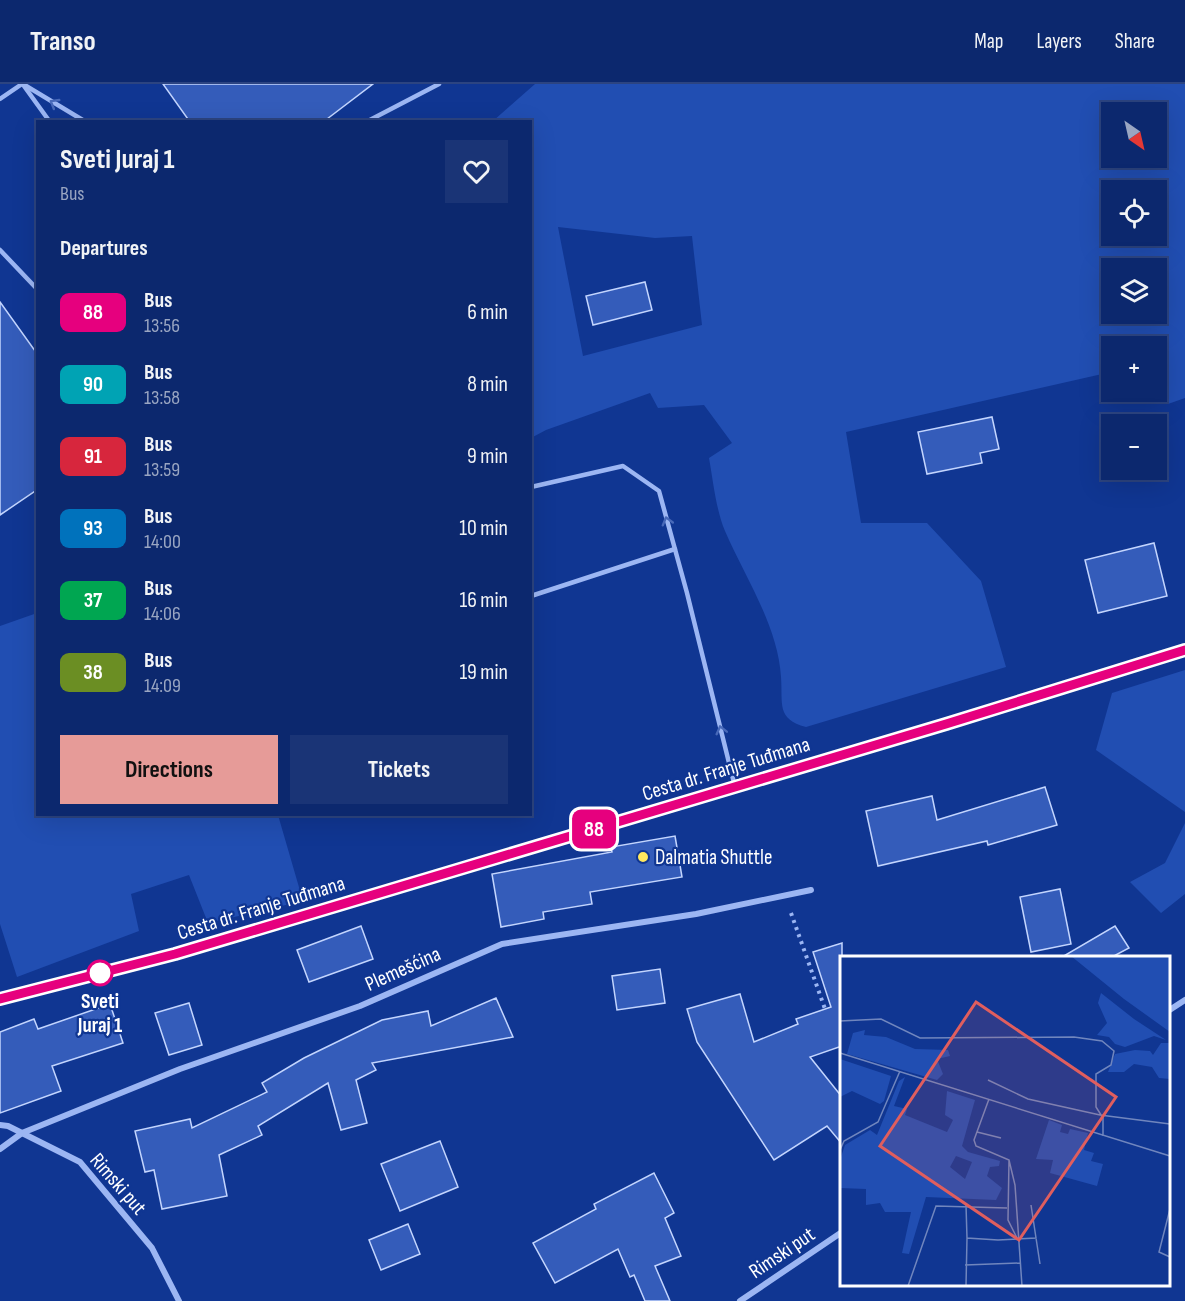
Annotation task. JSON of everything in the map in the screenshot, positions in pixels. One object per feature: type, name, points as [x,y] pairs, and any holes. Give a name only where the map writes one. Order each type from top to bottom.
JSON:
[{"type":"main road","name":"Cesta dr. Franje Tuđmana","points":[[0,999],[175,954],[1185,650]]},
{"type":"street","name":"Plemešćina","points":[[0,1149],[22,1133],[180,1069],[360,1006],[502,944],[696,914],[811,890]]},
{"type":"street","points":[[1170,1010],[1185,1000]]},
{"type":"street","name":"Rimski put","points":[[0,1125],[8,1126],[80,1162],[152,1248],[179,1301]]},
{"type":"street","name":"Rimski put","points":[[740,1301],[840,1234]]},
{"type":"lane","points":[[0,99],[22,84]]},
{"type":"lane","points":[[22,84],[49,120]]},
{"type":"lane","points":[[22,84],[83,120]]},
{"type":"lane","points":[[370,120],[439,84]]},
{"type":"lane","points":[[0,250],[36,288]]},
{"type":"lane","points":[[532,488],[623,466],[658,491],[675,549],[735,787]]},
{"type":"lane","points":[[532,596],[675,549]]},
{"type":"path","points":[[785,896],[825,1009]]},
{"type":"shaded area","points":[[535,84],[1185,84],[1185,398],[1168,404],[1167,336],[1101,336],[1101,374],[846,432],[861,523],[927,523],[981,581],[1006,667],[806,727],[790,720],[783,709],[779,658],[774,639],[725,531],[717,504],[709,458],[732,443],[704,405],[658,408],[650,393],[546,430],[532,437],[532,120],[494,120]],"holes":[[[558,227],[655,238],[692,236],[702,325],[583,356]]]},
{"type":"shaded area","points":[[36,613],[36,816],[278,816],[303,901],[208,923],[189,875],[131,894],[139,931],[17,977],[0,924],[0,626]]},
{"type":"shaded area","points":[[1185,670],[1185,812],[1096,750],[1112,693]]},
{"type":"shaded area","points":[[1185,823],[1185,894],[1161,913],[1130,882],[1165,863]]},
{"type":"building","points":[[163,84],[373,84],[326,120],[189,120]]},
{"type":"building","points":[[645,282],[652,310],[593,325],[586,296]]},
{"type":"building","points":[[0,302],[36,352],[36,490],[0,515]]},
{"type":"building","points":[[992,417],[999,449],[980,453],[982,463],[927,474],[918,432]]},
{"type":"building","points":[[1154,543],[1167,596],[1098,613],[1085,560]]},
{"type":"building","points":[[1045,787],[1057,825],[988,845],[987,841],[878,866],[866,811],[932,796],[937,820]]},
{"type":"building","points":[[675,836],[682,877],[590,892],[592,904],[543,912],[544,919],[501,927],[492,874],[612,852],[611,847]]},
{"type":"building","points":[[1060,889],[1071,944],[1031,952],[1020,897]]},
{"type":"building","points":[[361,926],[373,959],[309,982],[297,950]]},
{"type":"building","points":[[1115,926],[1129,948],[1114,956],[1064,956]]},
{"type":"building","points":[[842,943],[840,1047],[810,1057],[840,1094],[840,1142],[827,1126],[774,1160],[697,1042],[687,1009],[740,994],[754,1042],[798,1024],[796,1019],[831,1007],[813,952]]},
{"type":"building","points":[[660,969],[665,1003],[617,1010],[612,976]]},
{"type":"building","points":[[496,998],[513,1037],[372,1063],[376,1070],[356,1080],[367,1123],[341,1130],[328,1083],[258,1126],[262,1135],[219,1155],[227,1196],[162,1209],[154,1170],[145,1172],[135,1131],[190,1119],[192,1128],[267,1092],[262,1083],[304,1058],[382,1020],[428,1011],[431,1026]]},
{"type":"building","points":[[189,1003],[202,1045],[169,1055],[155,1013]]},
{"type":"building","points":[[110,1004],[123,1043],[52,1066],[61,1091],[0,1113],[0,1032],[34,1019],[38,1029]]},
{"type":"building","points":[[440,1141],[458,1187],[400,1211],[381,1164]]},
{"type":"building","points":[[654,1173],[674,1213],[665,1218],[681,1256],[655,1266],[670,1301],[645,1301],[634,1275],[630,1277],[618,1249],[555,1283],[533,1243],[596,1209],[594,1204]]},
{"type":"building","points":[[408,1224],[420,1254],[381,1270],[369,1240]]},
{"type":"bus line","name":"88","points":[[0,999],[175,954],[946,724],[1185,650]]},
{"type":"place","name":"Dalmatia Shuttle","points":[[643,857]]},
{"type":"place","name":"Sveti Juraj 1","points":[[100,973]]}]
